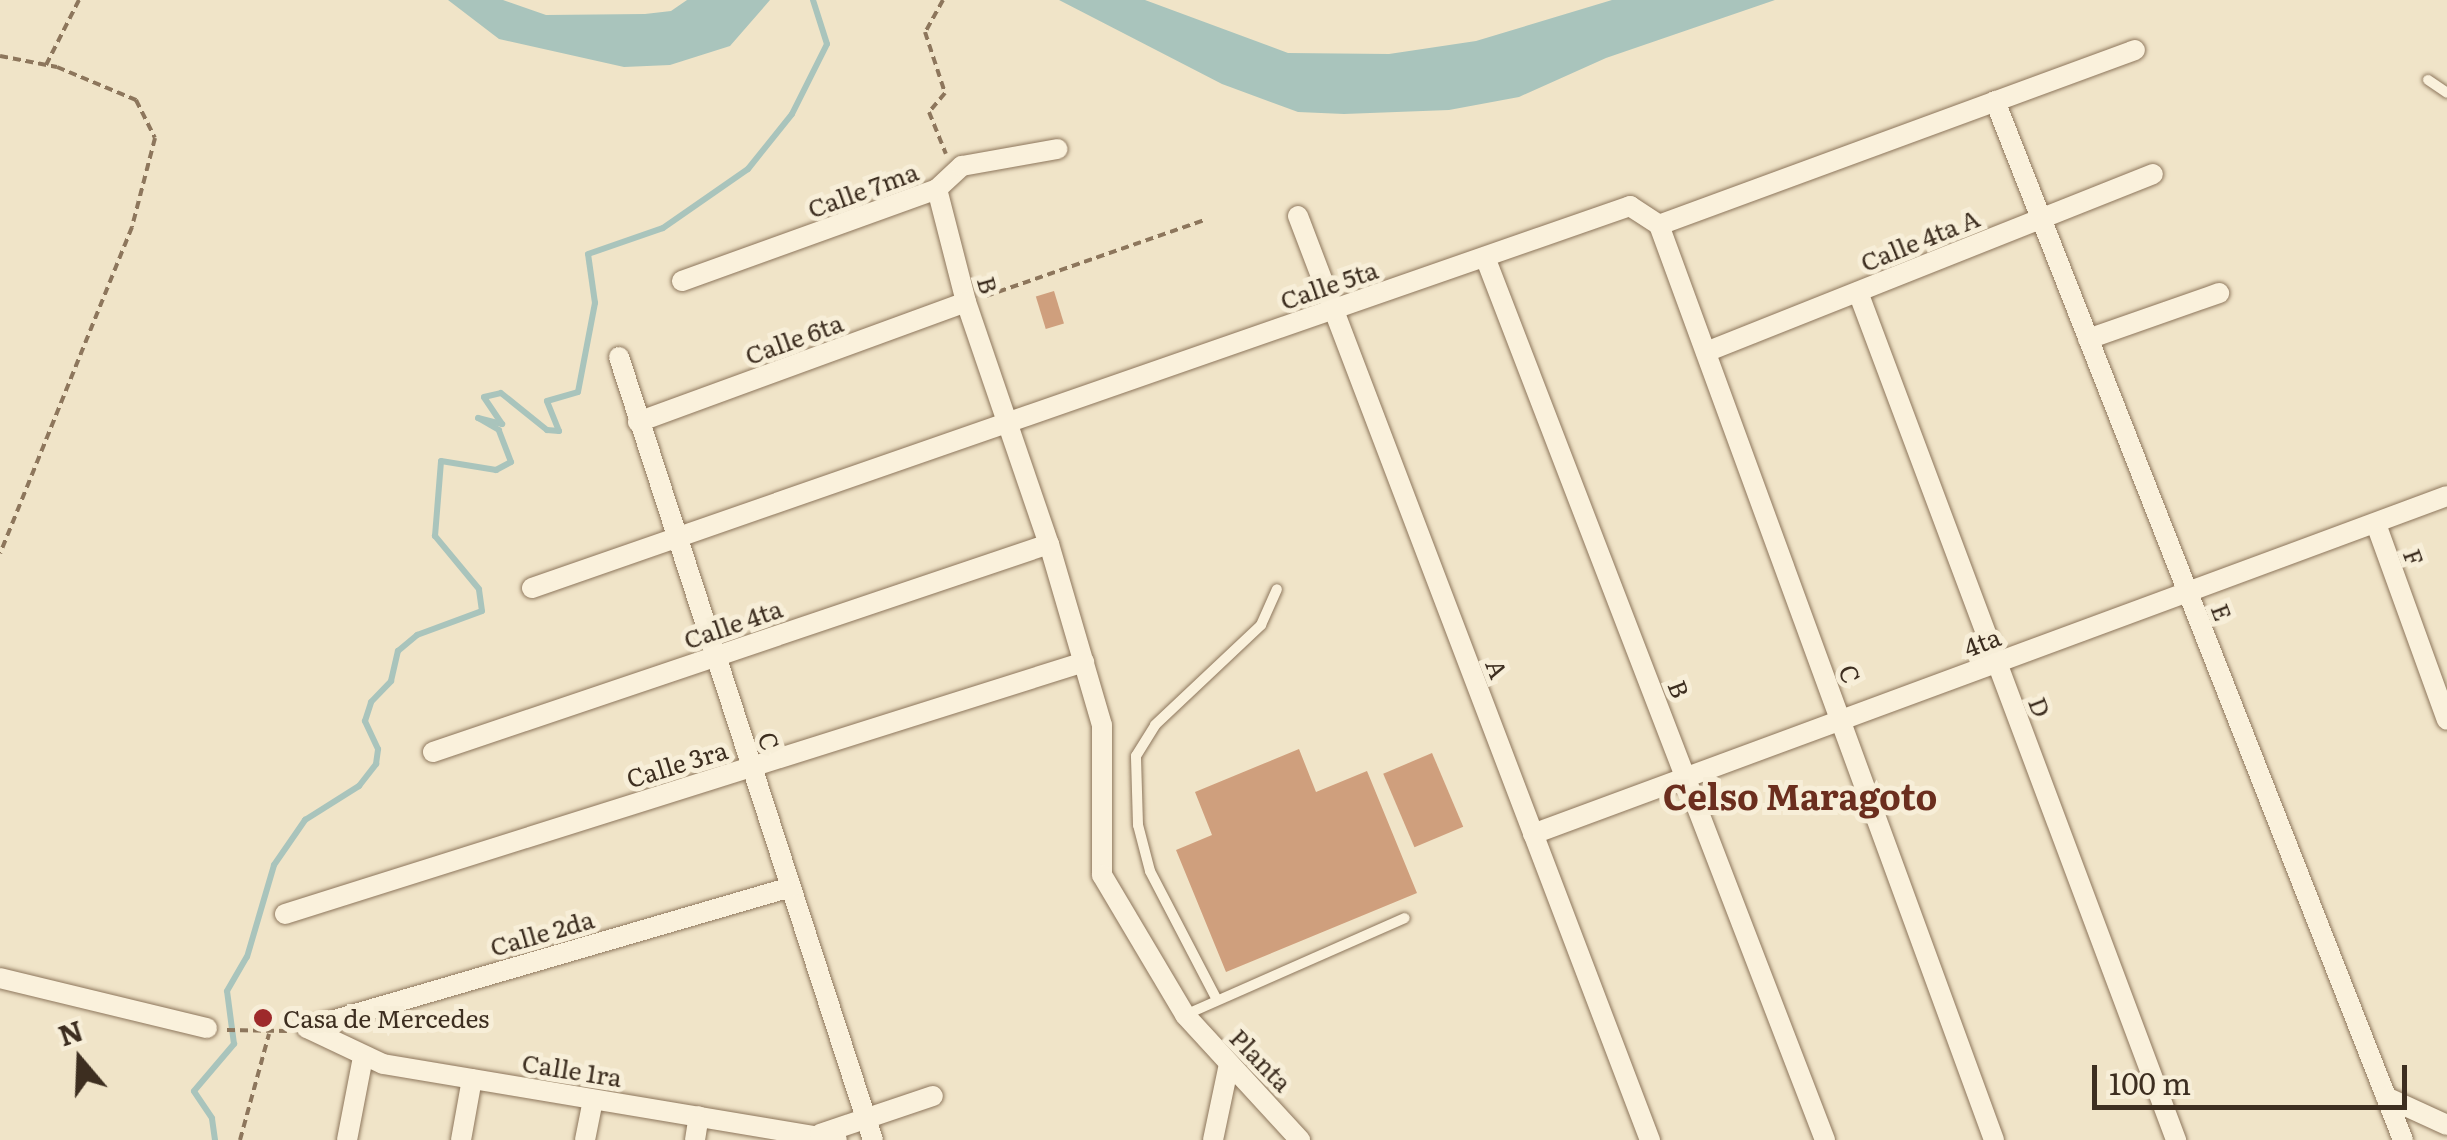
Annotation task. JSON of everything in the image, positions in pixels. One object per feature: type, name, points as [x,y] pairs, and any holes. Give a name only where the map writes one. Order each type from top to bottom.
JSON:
[{"type":"street","points":[[1659,226],[2135,50]]},
{"type":"street","name":"E","points":[[1995,102],[2403,1140]]},
{"type":"street","name":"Calle 7ma","points":[[682,282],[937,190],[954,172],[1057,150]]},
{"type":"street","name":"Calle 4ta A","points":[[1706,352],[2152,174]]},
{"type":"street","name":"B","points":[[937,190],[966,302],[1050,544],[1102,726],[1102,874],[1185,1014]]},
{"type":"street","name":"Calle 5ta","points":[[532,588],[1630,206],[1659,226]]},
{"type":"street","name":"A","points":[[1298,216],[1650,1140]]},
{"type":"street","name":"C","points":[[1659,226],[1994,1140]]},
{"type":"street","name":"B","points":[[1485,257],[1824,1140]]},
{"type":"street","name":"D","points":[[1858,292],[2176,1140]]},
{"type":"street","points":[[2088,339],[2219,293]]},
{"type":"street","name":"Calle 6ta","points":[[638,422],[966,302]]},
{"type":"street","name":"C","points":[[619,357],[873,1140]]},
{"type":"street","name":"4ta","points":[[1533,834],[1687,781],[2447,496]]},
{"type":"street","name":"F","points":[[2376,524],[2447,720]]},
{"type":"street","name":"Calle 4ta","points":[[433,752],[1050,544]]},
{"type":"street","name":"Calle 3ra","points":[[285,914],[1084,662]]},
{"type":"street","name":"Calle 2da","points":[[307,1028],[790,887]]},
{"type":"street","points":[[0,978],[213,1029]]},
{"type":"street","name":"Planta","points":[[1185,1014],[1300,1140]]},
{"type":"street","name":"Calle 1ra","points":[[307,1028],[363,1057],[824,1138]]},
{"type":"street","points":[[347,1140],[363,1057]]},
{"type":"street","points":[[1213,1140],[1228,1064]]},
{"type":"street","points":[[461,1140],[472,1079]]},
{"type":"street","points":[[824,1138],[866,1118],[933,1096]]},
{"type":"street","points":[[2386,1097],[2447,1125]]},
{"type":"street","points":[[585,1140],[593,1100]]},
{"type":"street","points":[[695,1140],[699,1116]]},
{"type":"lane","points":[[2428,80],[2447,93]]},
{"type":"lane","points":[[1216,998],[1150,871],[1138,826],[1136,756],[1155,725],[1261,625],[1278,589]]},
{"type":"lane","points":[[1185,1014],[1405,918]]},
{"type":"path","points":[[46,64],[78,0]]},
{"type":"path","points":[[942,0],[925,32],[945,93],[929,112],[954,172]]},
{"type":"path","points":[[0,56],[46,64],[136,100],[155,138],[132,227],[0,552]]},
{"type":"path","points":[[966,302],[1204,220]]},
{"type":"path","points":[[213,1029],[270,1034],[307,1028]]},
{"type":"path","points":[[240,1140],[270,1034]]},
{"type":"water","points":[[448,0],[503,0],[546,15],[645,14],[671,11],[687,0],[770,0],[730,46],[670,65],[624,67],[499,39]]},
{"type":"water","points":[[1059,0],[1145,0],[1288,53],[1389,54],[1476,41],[1612,0],[1775,0],[1606,58],[1519,97],[1449,110],[1344,114],[1298,112],[1222,84]]},
{"type":"building","points":[[1054,291],[1064,324],[1046,329],[1036,297]]},
{"type":"building","points":[[1299,749],[1316,792],[1367,771],[1417,893],[1226,972],[1176,850],[1212,835],[1195,792]]},
{"type":"building","points":[[1432,753],[1463,827],[1414,847],[1383,774]]},
{"type":"waterway","points":[[215,1140],[212,1118],[194,1091],[234,1044],[227,991],[247,957],[274,865],[305,820],[359,786],[376,764],[378,749],[365,721],[371,702],[391,681],[398,651],[417,635],[482,611],[479,589],[435,536],[441,461],[496,470],[511,462],[499,430],[478,418],[502,424],[484,397],[501,393],[547,430],[559,431],[547,401],[578,392],[595,303],[588,254],[663,228],[748,169],[792,114],[827,44],[813,0]]},
{"type":"place","name":"Casa de Mercedes","points":[[263,1018]]},
{"type":"district","name":"Celso Maragoto","points":[[1800,795]]}]
